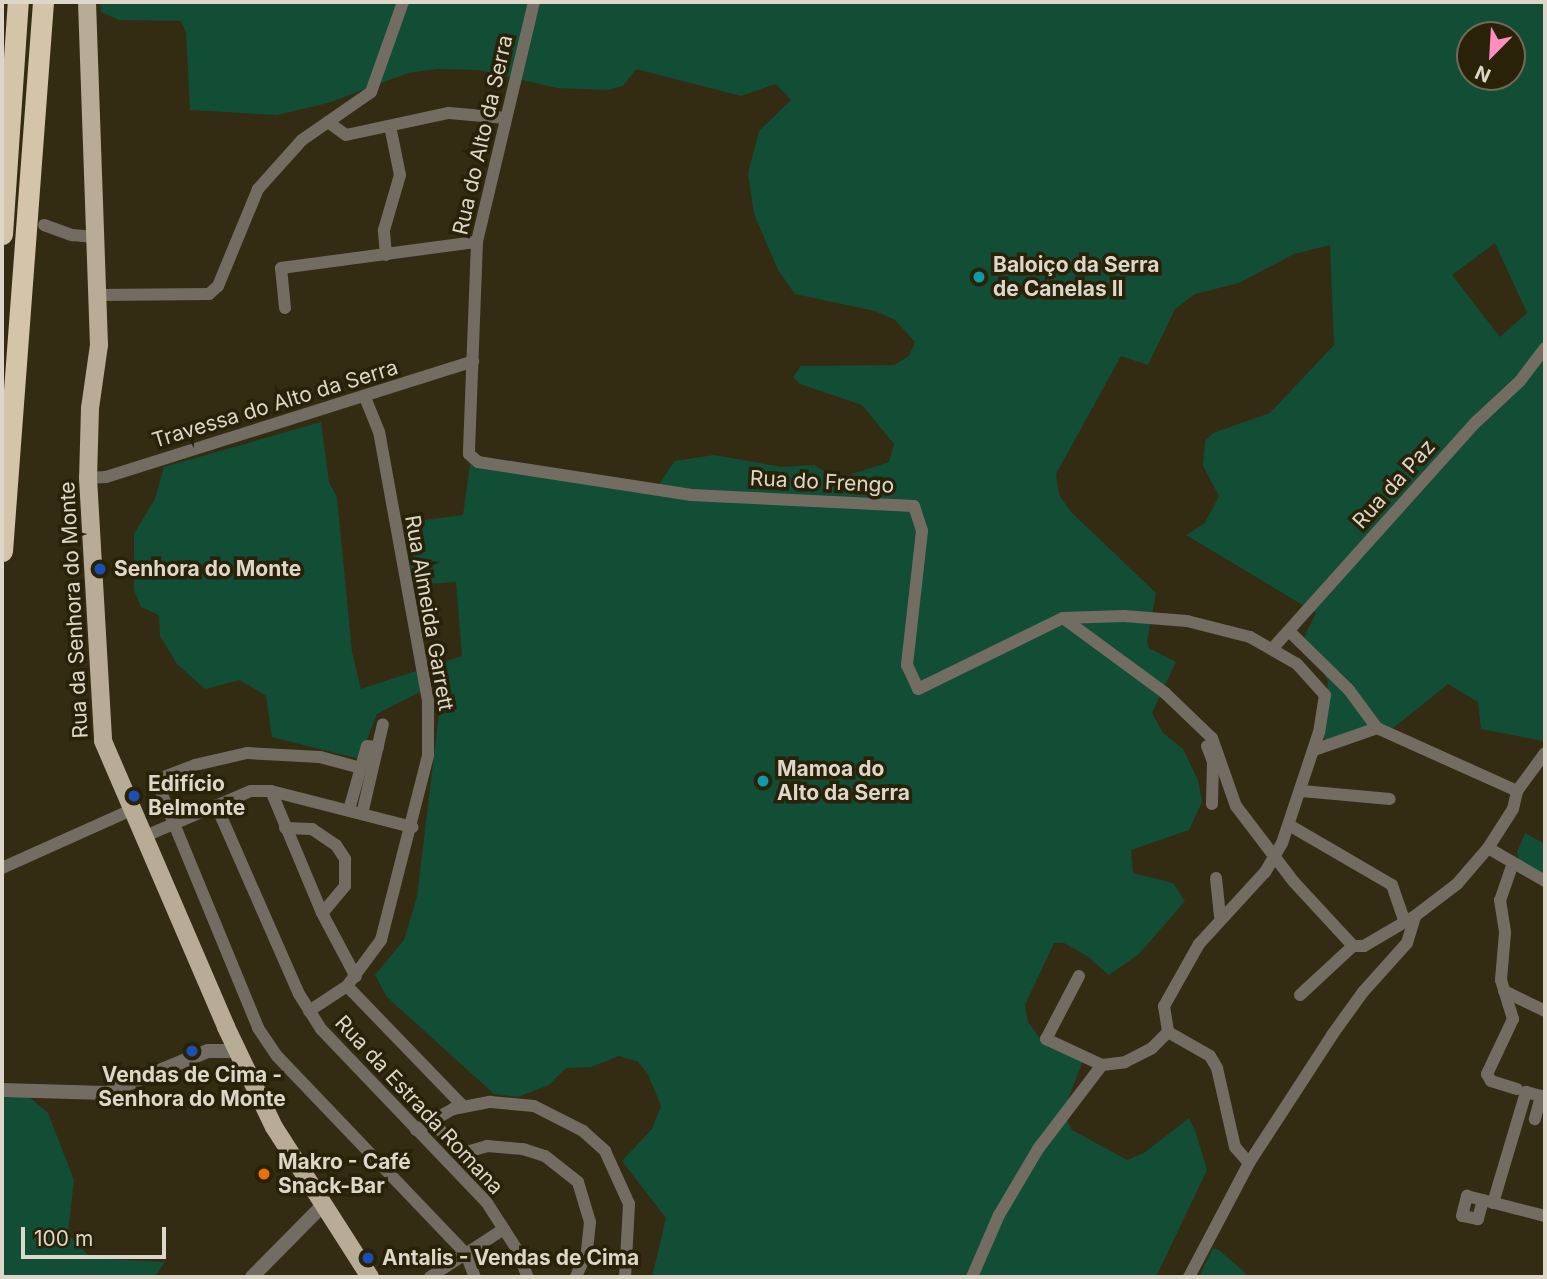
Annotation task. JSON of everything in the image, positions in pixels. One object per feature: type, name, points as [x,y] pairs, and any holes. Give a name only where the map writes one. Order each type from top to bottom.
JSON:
[{"type":"highway","points":[[2,234],[18,2]]},
{"type":"highway","points":[[2,551],[43,2]]},
{"type":"main road","name":"Rua da Senhora do Monte","points":[[88,2],[99,345],[90,408],[88,478],[103,740],[226,1027],[274,1128],[370,1277]]},
{"type":"street","points":[[97,295],[209,295],[218,286],[258,190],[302,140],[372,92],[403,2]]},
{"type":"street","name":"Rua do Alto da Serra","points":[[473,361],[477,242],[534,2]]},
{"type":"street","points":[[328,122],[346,135],[449,113],[506,118]]},
{"type":"street","points":[[386,255],[384,230],[400,175],[390,126]]},
{"type":"street","points":[[44,225],[94,237]]},
{"type":"street","points":[[285,308],[281,268],[477,242]]},
{"type":"street","name":"Rua da Paz","points":[[1273,648],[1291,632],[1322,592],[1476,422],[1520,381],[1545,348]]},
{"type":"street","name":"Travessa do Alto da Serra","points":[[88,478],[106,477],[473,361]]},
{"type":"street","name":"Rua do Frengo","points":[[473,361],[470,454],[478,462],[691,495],[914,506],[922,531],[907,665],[918,689],[1063,618],[1124,616],[1187,621],[1250,637],[1297,664],[1325,695],[1314,750],[1302,791],[1289,825],[1265,872],[1220,916],[1164,1006],[1168,1032]]},
{"type":"street","name":"Rua Almeida Garrett","points":[[309,1011],[352,982],[370,961],[387,926],[427,768],[428,701],[379,432],[365,397]]},
{"type":"street","points":[[1063,618],[1165,693],[1198,724],[1217,748],[1236,806],[1353,946]]},
{"type":"street","points":[[1291,632],[1349,690],[1377,728],[1517,791]]},
{"type":"street","points":[[356,812],[383,724]]},
{"type":"street","points":[[1198,724],[1213,762],[1212,804]]},
{"type":"street","points":[[1314,750],[1377,728]]},
{"type":"street","points":[[356,812],[361,768],[367,746],[378,747]]},
{"type":"street","points":[[361,768],[279,752],[233,755],[195,765],[156,780],[258,1028],[277,1056],[466,1254],[475,1277]]},
{"type":"street","points":[[1300,995],[1353,946],[1364,946],[1410,918],[1457,884],[1488,848],[1513,809],[1517,791],[1545,754]]},
{"type":"street","points":[[143,837],[251,791],[271,791],[412,827]]},
{"type":"street","points":[[271,791],[352,982],[463,1106]]},
{"type":"street","points":[[1302,791],[1390,799]]},
{"type":"street","name":"Rua da Estrada Romana","points":[[216,805],[309,1011],[321,1029],[487,1203],[504,1229],[528,1277]]},
{"type":"street","points":[[2,868],[131,810]]},
{"type":"street","points":[[1189,1277],[1249,1163],[1348,1013],[1407,943],[1410,918],[1392,885],[1289,825]]},
{"type":"street","points":[[285,828],[312,829],[336,845],[345,859],[345,886],[322,914]]},
{"type":"street","points":[[1488,848],[1545,881]]},
{"type":"street","points":[[1513,863],[1500,900],[1506,933],[1504,991],[1513,1019],[1487,1074],[1491,1081],[1541,1096],[1540,1120],[1520,1115]]},
{"type":"street","points":[[1216,878],[1220,916]]},
{"type":"street","points":[[1079,976],[1046,1039],[1102,1065],[1125,1062],[1152,1048],[1168,1032],[1210,1056],[1236,1147],[1249,1163]]},
{"type":"street","points":[[1504,991],[1545,1011]]},
{"type":"street","points":[[208,1051],[226,1027]]},
{"type":"street","points":[[2,1090],[106,1093],[208,1051],[237,1051]]},
{"type":"street","points":[[972,1277],[999,1215],[1038,1149],[1102,1065]]},
{"type":"street","points":[[1522,1090],[1520,1115],[1488,1202],[1545,1216]]},
{"type":"street","points":[[416,1130],[430,1120],[463,1106],[490,1102],[534,1106],[567,1120],[605,1151],[629,1204],[625,1277]]},
{"type":"street","points":[[430,1120],[463,1153],[487,1146],[523,1149],[545,1156],[578,1182],[590,1222],[587,1252],[576,1277]]},
{"type":"street","points":[[252,1277],[323,1205]]},
{"type":"street","points":[[430,1277],[504,1229]]},
{"type":"green space","points":[[100,2],[1545,2],[1543,741],[1481,729],[1478,702],[1448,684],[1392,729],[1345,741],[1322,739],[1328,681],[1304,637],[1316,613],[1186,535],[1205,523],[1219,496],[1203,466],[1205,441],[1213,433],[1270,413],[1334,345],[1330,245],[1294,254],[1239,283],[1195,294],[1175,309],[1148,365],[1121,356],[1056,474],[1059,495],[1071,512],[1156,593],[1147,642],[1149,648],[1176,662],[1152,713],[1163,733],[1183,749],[1198,780],[1202,802],[1189,830],[1131,850],[1133,873],[1173,883],[1185,901],[1139,954],[1109,975],[1087,956],[1064,943],[1054,943],[1025,1005],[1028,1022],[1042,1041],[1083,1060],[1063,1113],[1072,1130],[1127,1160],[1144,1153],[1189,1118],[1195,1130],[1207,1170],[1156,1277],[652,1277],[666,1218],[622,1161],[652,1129],[661,1106],[648,1074],[638,1062],[619,1056],[591,1067],[566,1068],[549,1085],[518,1097],[494,1094],[387,997],[375,975],[404,940],[417,897],[443,680],[377,714],[359,759],[272,737],[266,696],[240,680],[205,689],[177,664],[160,636],[159,615],[141,607],[134,590],[134,534],[155,499],[164,467],[321,422],[329,482],[337,497],[352,652],[361,689],[462,656],[456,582],[413,585],[403,523],[463,515],[472,451],[479,457],[659,484],[675,461],[714,455],[782,467],[814,465],[829,474],[849,475],[889,462],[894,444],[862,405],[800,384],[793,377],[801,366],[894,365],[909,356],[915,342],[895,320],[875,311],[795,294],[778,270],[754,214],[748,173],[759,131],[791,100],[776,84],[741,96],[636,69],[623,86],[608,90],[557,88],[478,70],[437,69],[408,73],[328,103],[277,115],[190,110],[186,32],[181,21],[119,20],[101,12]],"holes":[[[1495,243],[1527,313],[1500,337],[1452,275]]]},
{"type":"green space","points":[[1525,833],[1545,844],[1545,875],[1519,860],[1517,852]]},
{"type":"green space","points":[[28,1096],[48,1113],[74,1180],[68,1234],[91,1258],[165,1262],[155,1277],[2,1277],[2,1098]]},
{"type":"green space","points":[[1213,1248],[1219,1250],[1250,1277],[1199,1277]]},
{"type":"place","name":"Baloiço da Serra de Canelas II","points":[[979,277]]},
{"type":"place","name":"Senhora do Monte","points":[[100,569]]},
{"type":"place","name":"Mamoa do Alto da Serra","points":[[763,781]]},
{"type":"place","name":"Edifício Belmonte","points":[[134,796]]},
{"type":"place","name":"Vendas de Cima - Senhora do Monte","points":[[192,1051]]},
{"type":"place","name":"Makro - Café Snack-Bar","points":[[264,1174]]},
{"type":"place","name":"Antalis - Vendas de Cima","points":[[368,1258]]}]
